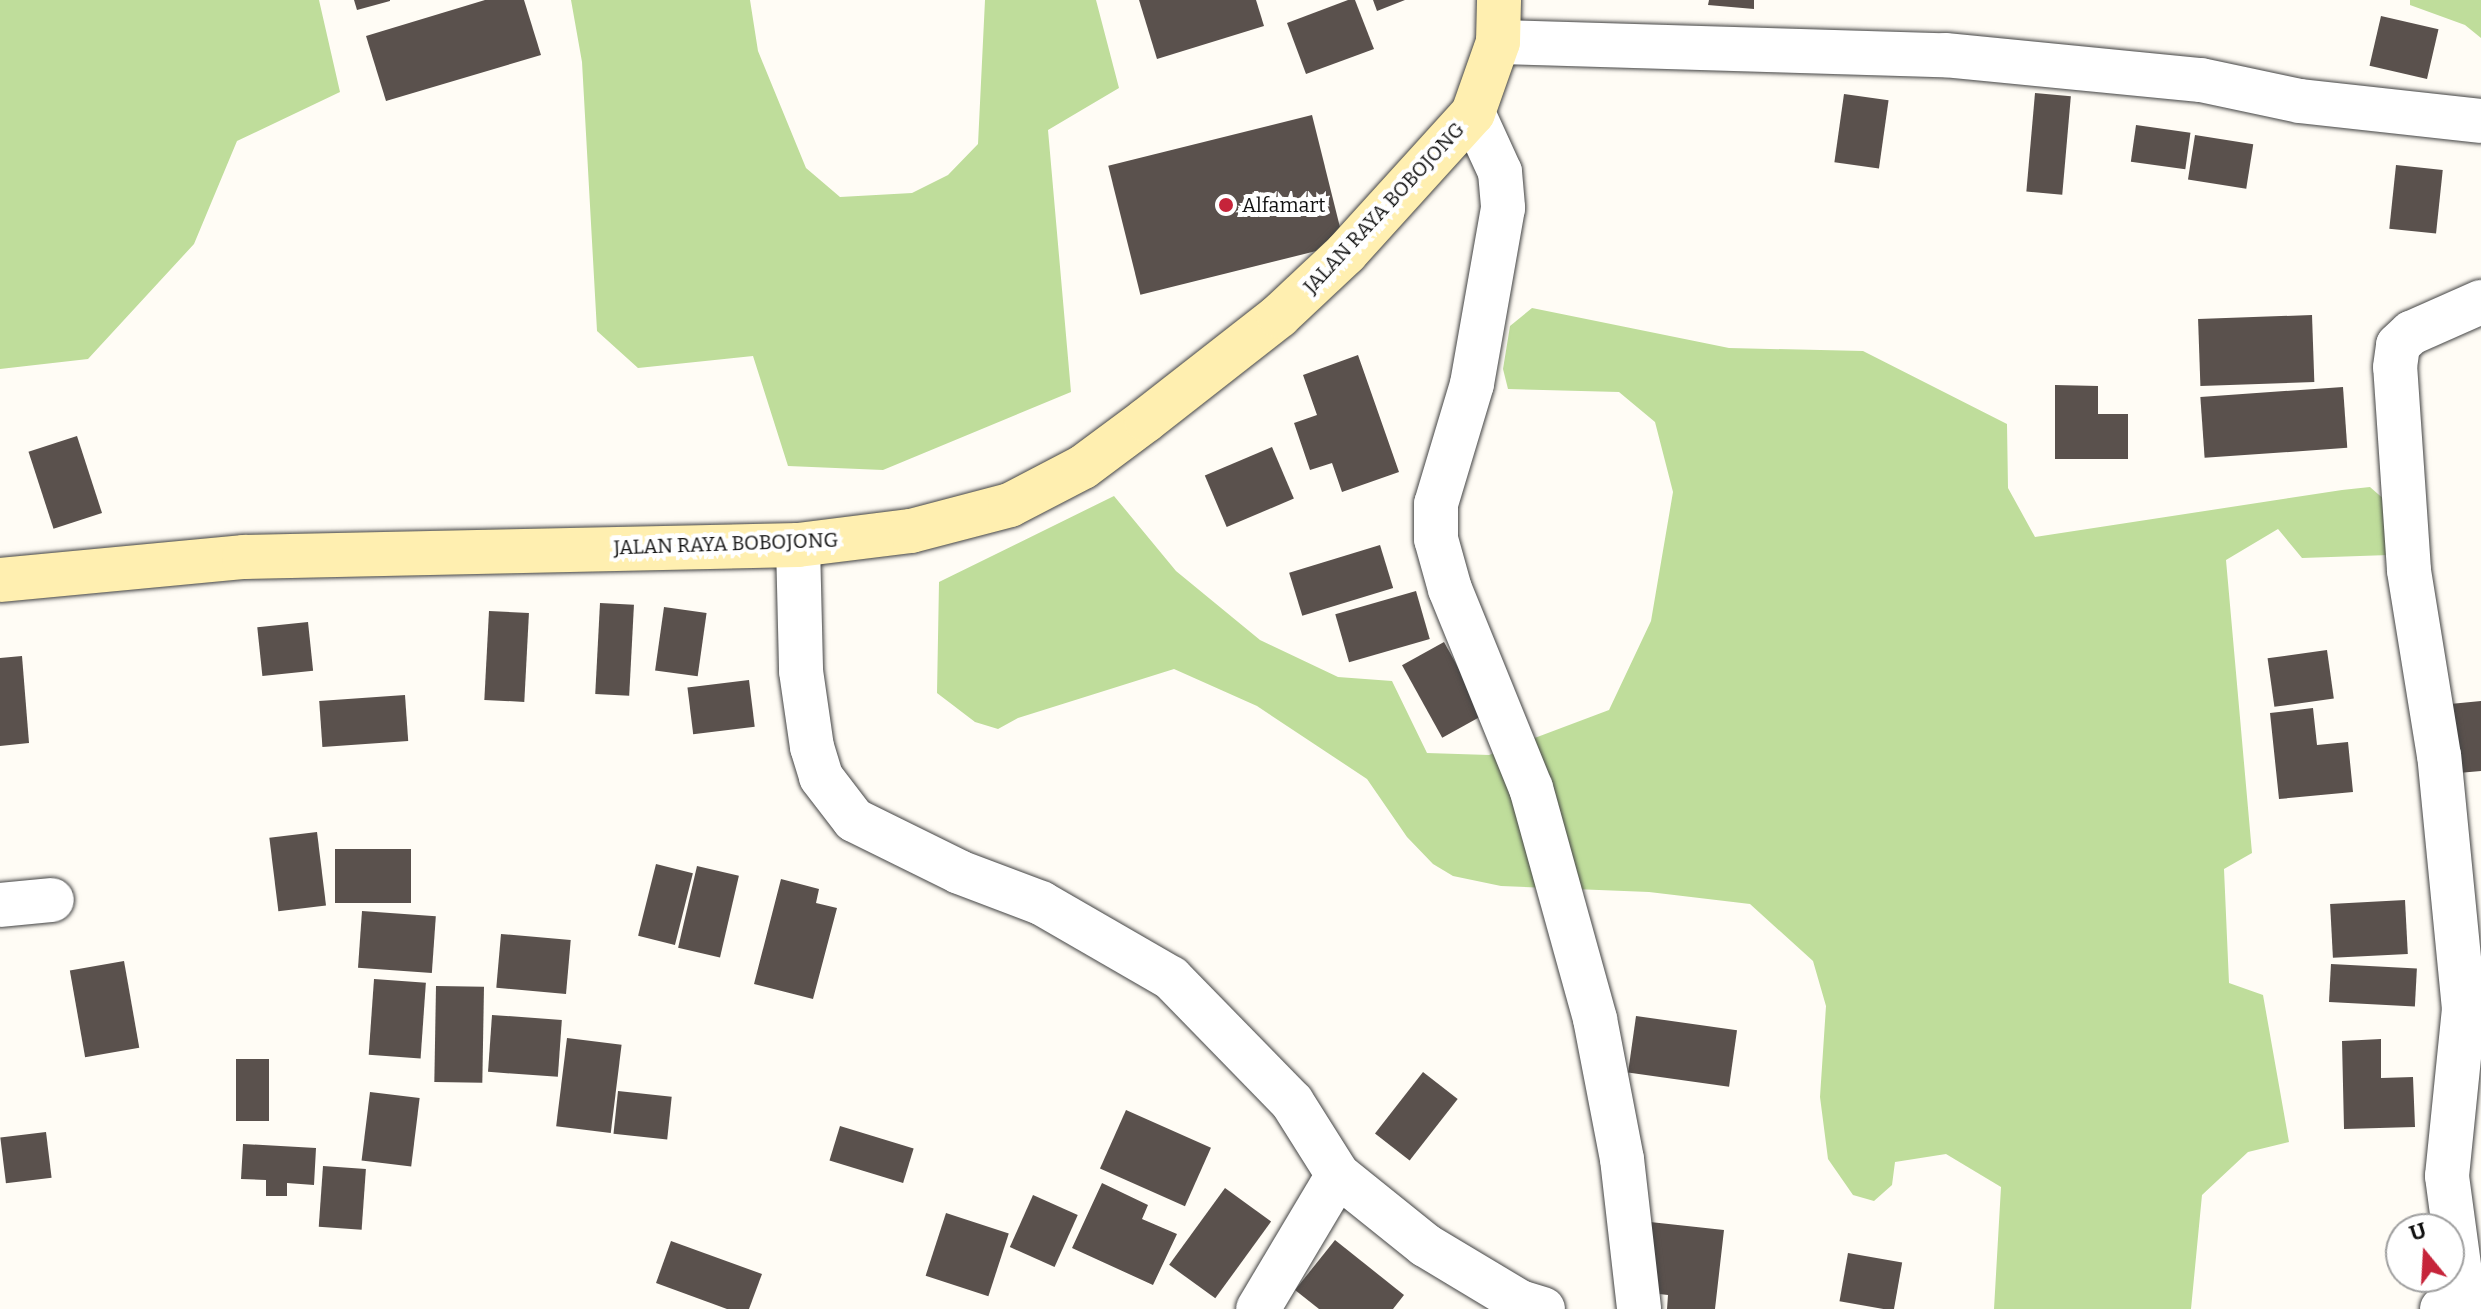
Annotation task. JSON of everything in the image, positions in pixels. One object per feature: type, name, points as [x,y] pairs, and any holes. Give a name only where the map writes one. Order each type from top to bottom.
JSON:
[{"type":"main road","name":"JALAN RAYA BOBOJONG","points":[[0,580],[244,557],[798,545],[911,531],[1010,505],[1083,467],[1279,316],[1346,253],[1473,113],[1498,21]]},
{"type":"street","points":[[1498,21],[1945,55],[2201,80],[2300,101],[2481,121]]},
{"type":"street","points":[[1473,113],[1500,172],[1503,208],[1472,384],[1436,504],[1436,539],[1450,589],[1531,788],[1595,1019],[1622,1159],[1639,1309]]},
{"type":"street","points":[[2462,1304],[2447,1176],[2464,1009],[2439,756],[2409,570],[2395,367],[2398,345],[2411,333],[2481,302]]},
{"type":"street","points":[[798,545],[808,717],[817,762],[834,797],[854,820],[895,843],[1041,903],[1171,978],[1292,1102],[1338,1175],[1425,1245],[1520,1302],[1543,1309]]},
{"type":"street","points":[[0,905],[52,900]]},
{"type":"street","points":[[1258,1309],[1338,1175]]},
{"type":"green space","points":[[0,0],[319,0],[340,92],[237,141],[194,244],[88,359],[0,369]]},
{"type":"green space","points":[[571,0],[750,0],[758,51],[806,168],[840,197],[912,193],[948,175],[978,144],[985,0],[1096,0],[1119,88],[1048,130],[1071,392],[883,470],[788,466],[753,356],[638,368],[597,331],[582,62]]},
{"type":"green space","points":[[2410,0],[2481,0],[2481,38],[2465,25],[2410,5]]},
{"type":"green space","points":[[1532,308],[1729,348],[1863,351],[2007,424],[2008,488],[2035,537],[2370,487],[2386,501],[2389,555],[2302,558],[2278,529],[2226,560],[2252,853],[2224,869],[2229,983],[2263,995],[2289,1142],[2248,1152],[2202,1195],[2191,1309],[1994,1309],[2001,1187],[1946,1154],[1895,1162],[1892,1185],[1874,1201],[1853,1195],[1828,1159],[1820,1097],[1826,1006],[1813,961],[1750,904],[1649,892],[1501,886],[1453,876],[1433,864],[1407,837],[1367,779],[1257,706],[1174,669],[1018,718],[998,729],[975,722],[937,693],[939,582],[1114,496],[1176,571],[1260,640],[1338,677],[1392,681],[1427,753],[1489,755],[1609,710],[1651,621],[1673,492],[1655,422],[1619,392],[1508,389],[1503,369],[1510,326]]},
{"type":"building","points":[[354,0],[390,0],[390,1],[357,10]]},
{"type":"building","points":[[485,0],[524,0],[541,55],[386,101],[366,36]]},
{"type":"building","points":[[1139,0],[1256,0],[1264,26],[1157,59]]},
{"type":"building","points":[[1355,0],[1374,49],[1306,74],[1287,23]]},
{"type":"building","points":[[1373,0],[1405,0],[1377,11]]},
{"type":"building","points":[[1709,0],[1754,0],[1754,9],[1708,5]]},
{"type":"building","points":[[2381,16],[2438,29],[2427,79],[2370,66]]},
{"type":"building","points":[[2035,93],[2071,96],[2062,195],[2026,192]]},
{"type":"building","points":[[1844,94],[1889,100],[1879,169],[1834,162]]},
{"type":"building","name":"Alfamart","points":[[1312,115],[1344,244],[1140,295],[1108,166]]},
{"type":"building","points":[[2136,125],[2190,133],[2185,169],[2131,162]]},
{"type":"building","points":[[2195,135],[2253,144],[2246,189],[2188,179]]},
{"type":"building","points":[[2396,165],[2443,170],[2436,234],[2389,229]]},
{"type":"building","points":[[2312,315],[2314,382],[2200,386],[2198,319]]},
{"type":"building","points":[[1358,355],[1399,472],[1342,492],[1332,463],[1310,470],[1294,423],[1317,415],[1303,375]]},
{"type":"building","points":[[2055,385],[2098,386],[2098,414],[2128,414],[2128,459],[2055,459]]},
{"type":"building","points":[[2343,387],[2347,448],[2205,458],[2200,397]]},
{"type":"building","points":[[77,436],[102,513],[54,529],[28,452]]},
{"type":"building","points":[[1272,447],[1294,499],[1227,527],[1205,476]]},
{"type":"building","points":[[1380,545],[1393,588],[1302,616],[1289,573]]},
{"type":"building","points":[[1416,591],[1430,639],[1349,662],[1335,614]]},
{"type":"building","points":[[600,603],[634,605],[629,696],[595,694]]},
{"type":"building","points":[[664,607],[707,613],[698,676],[655,670]]},
{"type":"building","points":[[489,611],[529,613],[524,702],[484,700]]},
{"type":"building","points":[[308,622],[313,671],[262,676],[257,627]]},
{"type":"building","points":[[1444,642],[1484,715],[1442,738],[1402,665]]},
{"type":"building","points":[[2327,650],[2334,699],[2274,707],[2268,658]]},
{"type":"building","points":[[22,656],[29,743],[0,746],[0,658]]},
{"type":"building","points":[[749,680],[755,727],[693,734],[687,688]]},
{"type":"building","points":[[405,695],[408,741],[322,747],[319,701]]},
{"type":"building","points":[[2481,701],[2481,771],[2447,774],[2440,705]]},
{"type":"building","points":[[2313,708],[2317,745],[2348,742],[2353,792],[2279,799],[2270,713]]},
{"type":"building","points":[[317,832],[326,905],[278,911],[269,838]]},
{"type":"building","points":[[335,849],[411,849],[411,903],[335,903]]},
{"type":"building","points":[[656,864],[693,873],[675,945],[638,936]]},
{"type":"building","points":[[697,866],[739,876],[720,958],[678,948]]},
{"type":"building","points":[[781,879],[819,889],[816,903],[837,908],[813,999],[754,984]]},
{"type":"building","points":[[2405,900],[2408,954],[2333,958],[2330,904]]},
{"type":"building","points":[[362,911],[436,916],[432,973],[358,968]]},
{"type":"building","points":[[501,934],[571,940],[566,994],[496,988]]},
{"type":"building","points":[[124,961],[139,1048],[85,1057],[70,971]]},
{"type":"building","points":[[2331,964],[2417,969],[2415,1006],[2329,1002]]},
{"type":"building","points":[[374,979],[426,983],[421,1058],[369,1055]]},
{"type":"building","points":[[436,986],[484,987],[482,1083],[434,1082]]},
{"type":"building","points":[[492,1015],[562,1020],[558,1077],[488,1072]]},
{"type":"building","points":[[1636,1016],[1737,1030],[1729,1087],[1628,1072]]},
{"type":"building","points":[[567,1038],[622,1045],[611,1133],[556,1126]]},
{"type":"building","points":[[2381,1039],[2381,1078],[2413,1077],[2415,1127],[2344,1129],[2342,1041]]},
{"type":"building","points":[[236,1059],[269,1059],[269,1121],[236,1121]]},
{"type":"building","points":[[1423,1072],[1458,1099],[1410,1161],[1375,1133]]},
{"type":"building","points":[[618,1091],[672,1097],[667,1139],[614,1134]]},
{"type":"building","points":[[370,1092],[420,1098],[411,1167],[362,1160]]},
{"type":"building","points":[[1126,1110],[1211,1148],[1185,1206],[1100,1168]]},
{"type":"building","points":[[840,1126],[914,1149],[903,1183],[829,1160]]},
{"type":"building","points":[[46,1132],[52,1178],[6,1183],[0,1138]]},
{"type":"building","points":[[243,1144],[316,1148],[314,1185],[287,1183],[287,1196],[266,1196],[266,1180],[241,1179]]},
{"type":"building","points":[[323,1166],[366,1169],[362,1230],[319,1227]]},
{"type":"building","points":[[1102,1183],[1148,1205],[1142,1219],[1177,1234],[1153,1285],[1072,1248]]},
{"type":"building","points":[[1225,1188],[1271,1222],[1215,1298],[1169,1265]]},
{"type":"building","points":[[1033,1195],[1078,1215],[1055,1267],[1010,1247]]},
{"type":"building","points":[[946,1213],[1009,1233],[988,1296],[926,1276]]},
{"type":"building","points":[[1650,1222],[1724,1230],[1715,1309],[1667,1309],[1668,1295],[1642,1292]]},
{"type":"building","points":[[1335,1240],[1404,1295],[1393,1309],[1319,1309],[1295,1290]]},
{"type":"building","points":[[671,1241],[762,1274],[749,1309],[727,1309],[656,1283]]},
{"type":"building","points":[[1848,1253],[1902,1263],[1894,1309],[1839,1301]]},
{"type":"place","name":"Alfamart","points":[[1226,205]]}]
